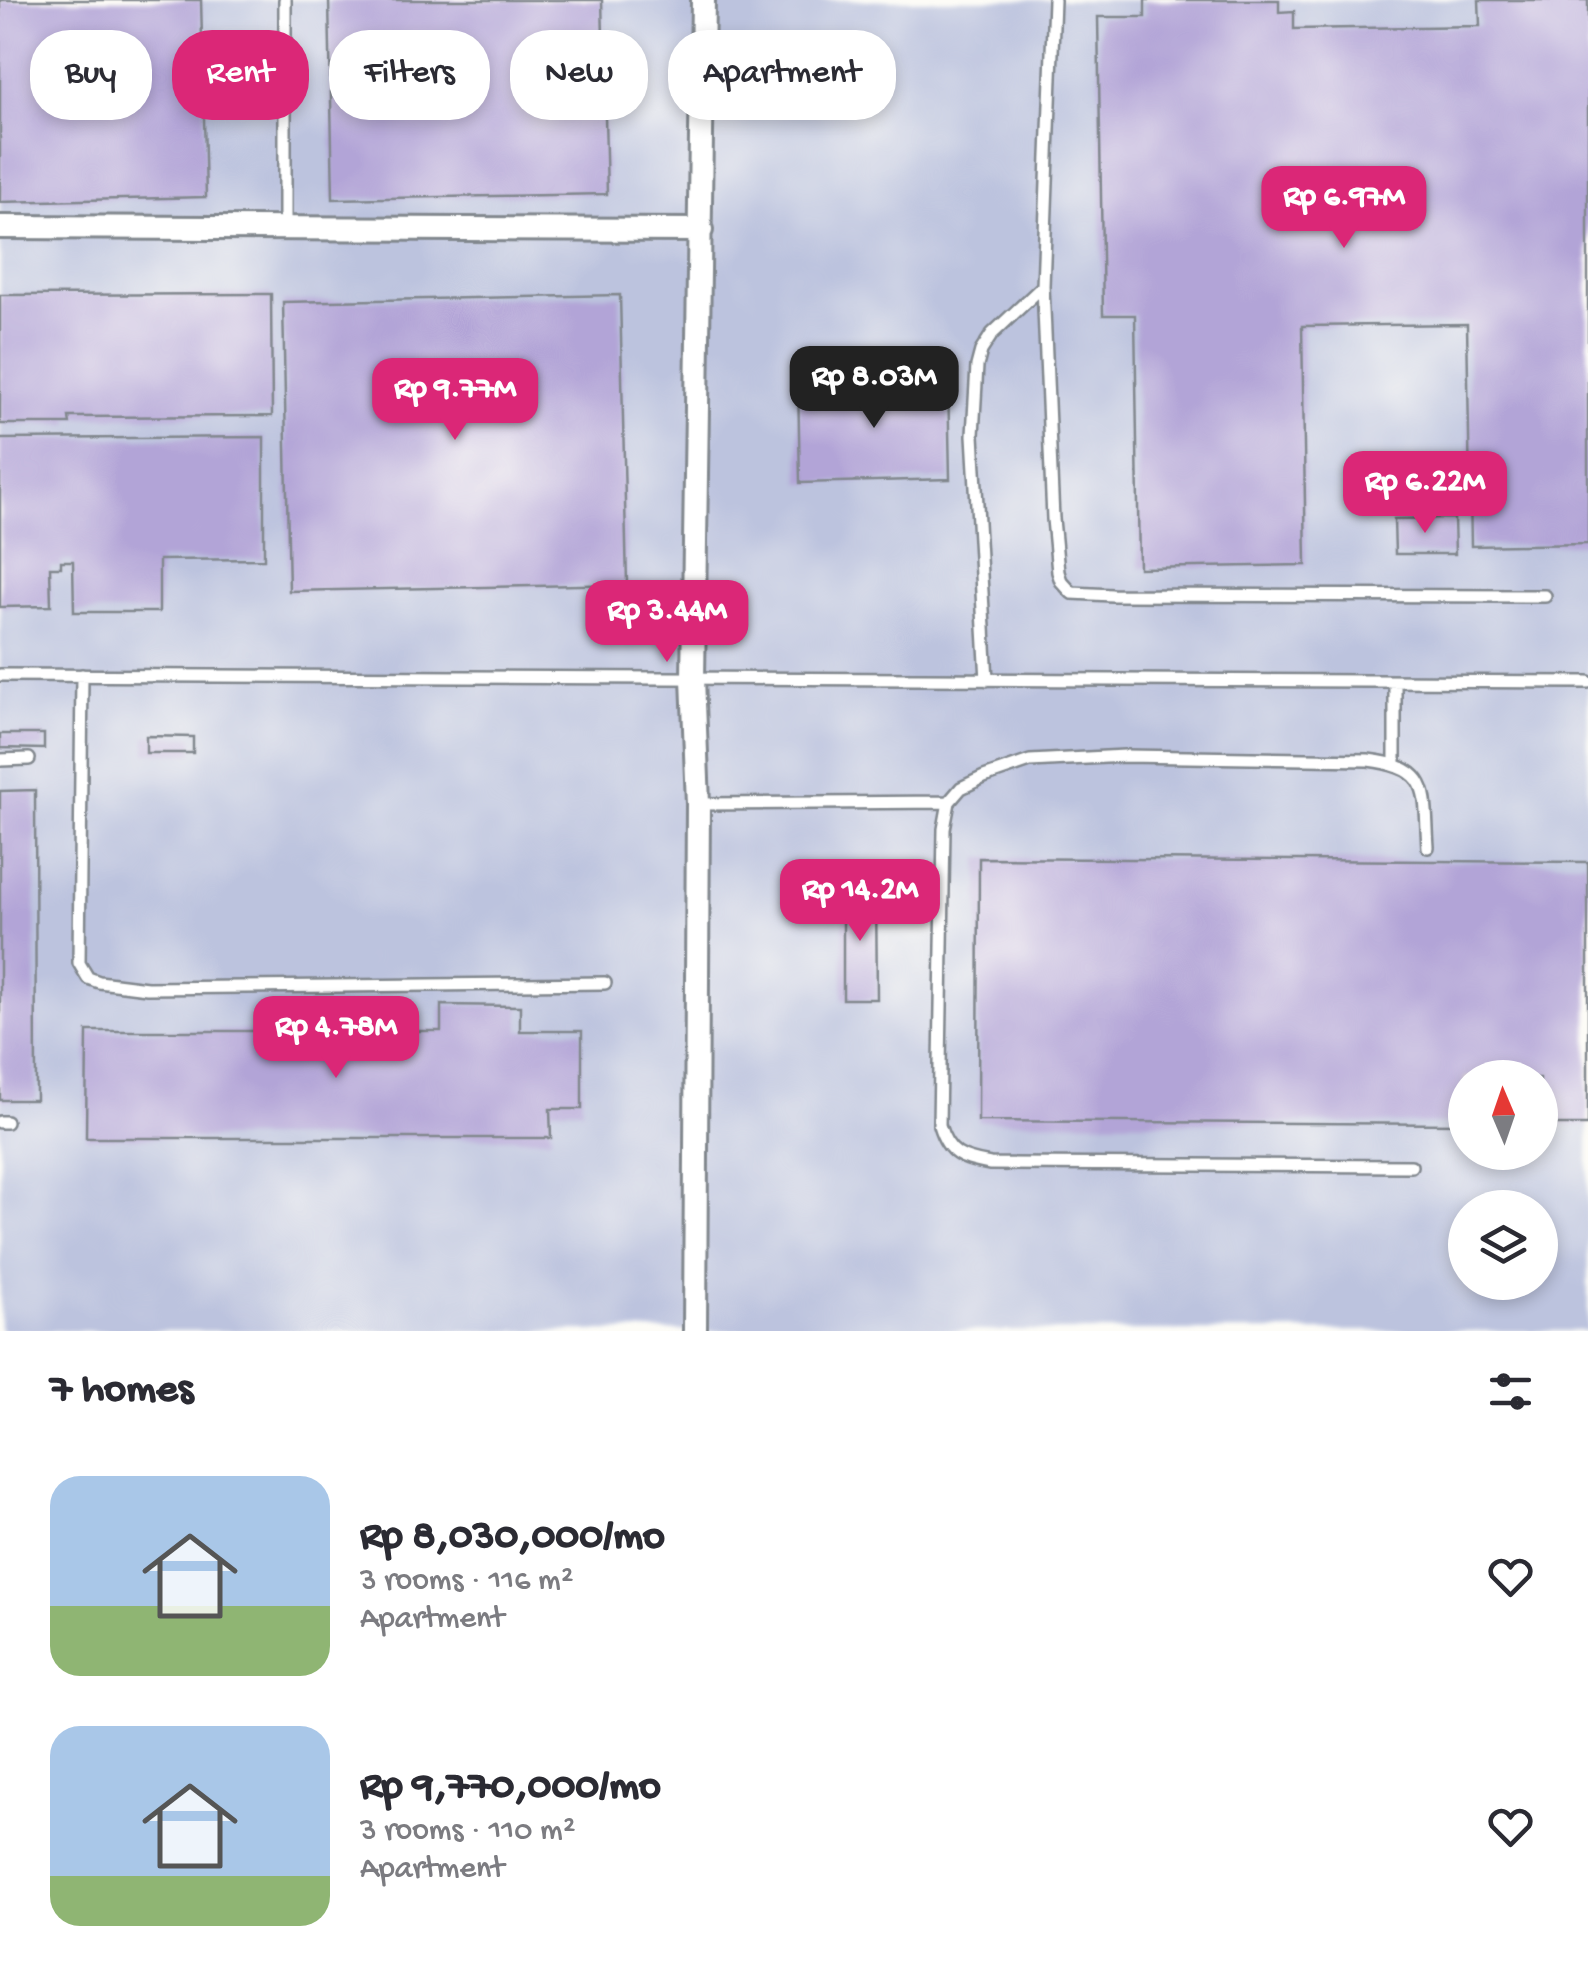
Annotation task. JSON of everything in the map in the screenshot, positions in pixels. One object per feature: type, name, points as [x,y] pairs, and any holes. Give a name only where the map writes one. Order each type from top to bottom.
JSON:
[{"type":"street","points":[[695,1331],[698,804],[693,678],[703,0]]},
{"type":"street","points":[[0,228],[701,230]]},
{"type":"lane","points":[[285,0],[285,228]]},
{"type":"lane","points":[[1054,0],[1044,286],[1056,554],[1061,582],[1072,593],[1112,595],[1545,596]]},
{"type":"lane","points":[[987,680],[974,435],[977,366],[992,334],[1044,286]]},
{"type":"lane","points":[[0,675],[1588,682]]},
{"type":"lane","points":[[82,675],[79,964],[88,978],[147,988],[605,984]]},
{"type":"lane","points":[[1395,682],[1395,764]]},
{"type":"lane","points":[[1411,1166],[990,1164],[957,1155],[942,1136],[939,1125],[944,829],[949,802],[961,788],[1030,761],[1125,756],[1368,760],[1395,764],[1414,775],[1423,790],[1428,847]]},
{"type":"lane","points":[[0,760],[29,759]]},
{"type":"lane","points":[[698,804],[949,802]]},
{"type":"shaded area","points":[[0,0],[1588,0],[1588,1331],[0,1331]]},
{"type":"building","points":[[0,0],[201,0],[202,30],[172,30],[172,120],[204,120],[206,197],[0,202]]},
{"type":"building","points":[[329,0],[602,0],[603,30],[510,30],[510,120],[605,120],[607,194],[333,199],[331,120],[490,120],[490,30],[330,30]]},
{"type":"building","points":[[1145,0],[1279,0],[1279,12],[1294,11],[1294,29],[1480,26],[1479,0],[1588,0],[1588,544],[1471,546],[1467,324],[1302,326],[1306,565],[1139,568],[1135,315],[1103,315],[1098,17],[1145,17]]},
{"type":"building","points":[[271,294],[272,416],[69,417],[70,424],[0,424],[0,295]]},
{"type":"building","points":[[620,295],[627,584],[289,591],[283,302]]},
{"type":"building","points":[[948,379],[950,479],[800,483],[798,382]]},
{"type":"building","points":[[264,437],[264,559],[159,560],[159,612],[74,612],[73,561],[61,561],[61,567],[50,567],[51,606],[0,607],[0,439]]},
{"type":"building","points":[[1454,518],[1455,554],[1395,554],[1394,519]]},
{"type":"building","points":[[0,734],[44,734],[44,749],[0,748]]},
{"type":"building","points":[[146,736],[193,737],[193,753],[146,753]]},
{"type":"building","points":[[35,790],[36,1100],[0,1100],[0,791]]},
{"type":"building","points":[[979,858],[1588,862],[1588,1125],[1558,1125],[1558,1060],[1448,1060],[1448,1124],[978,1121]]},
{"type":"building","points":[[843,889],[876,889],[877,999],[843,999]]},
{"type":"building","points":[[441,1005],[520,1006],[520,1031],[582,1031],[582,1109],[550,1109],[551,1138],[86,1138],[87,1031],[441,1031]]}]
